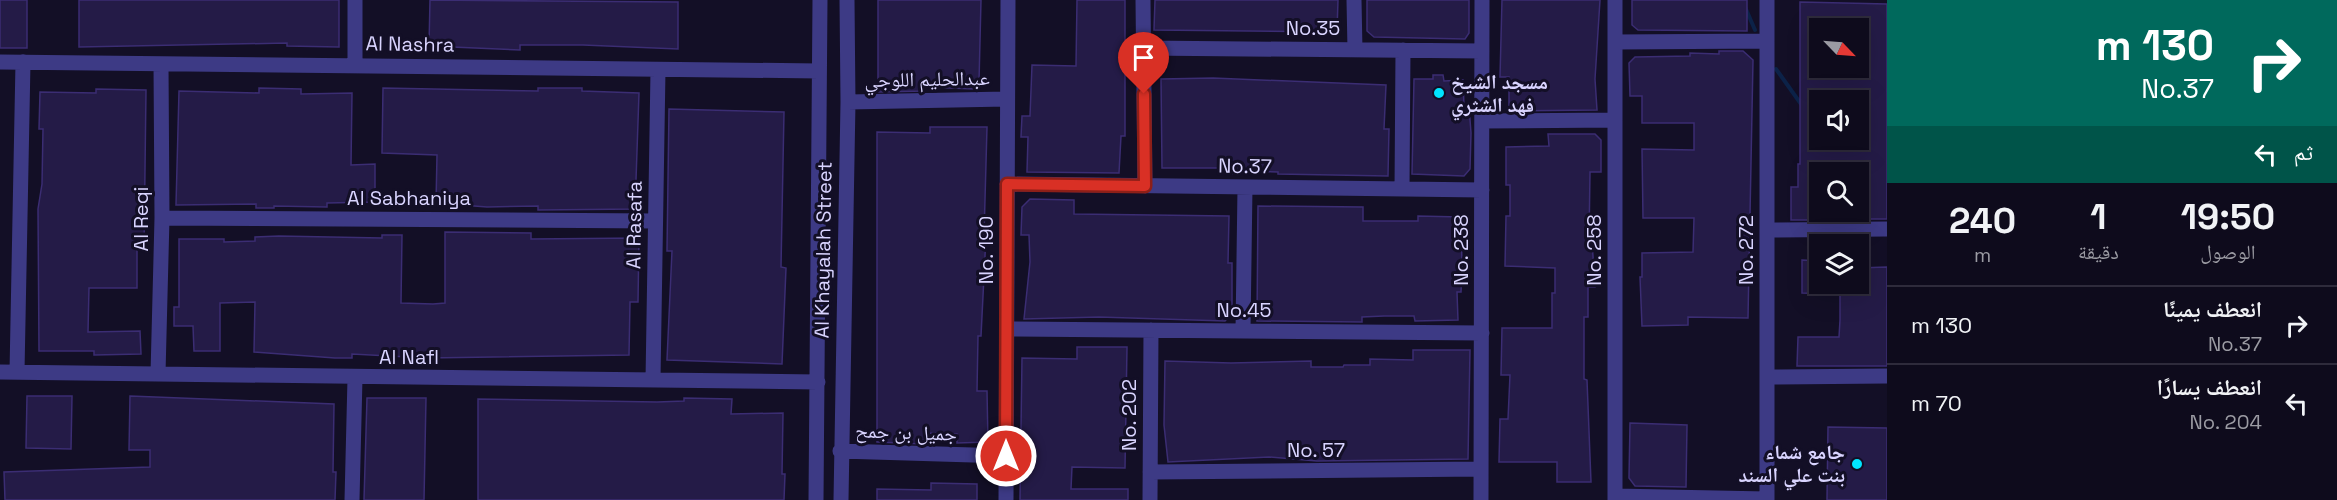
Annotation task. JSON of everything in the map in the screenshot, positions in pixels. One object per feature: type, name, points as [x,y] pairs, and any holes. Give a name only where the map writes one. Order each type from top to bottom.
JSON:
[{"type":"street","points":[[355,0],[355,64]]},
{"type":"street","name":"Al Khayalah Street","points":[[816,500],[820,0]]},
{"type":"street","name":"Al Khayalah Street","points":[[840,500],[848,102],[847,0]]},
{"type":"street","name":"No. 190","points":[[1006,500],[1008,0]]},
{"type":"street","points":[[1143,0],[1145,186]]},
{"type":"street","points":[[1354,0],[1355,50]]},
{"type":"street","name":"No. 238","points":[[1481,500],[1482,0]]},
{"type":"street","name":"No. 258","points":[[1615,0],[1615,498]]},
{"type":"street","name":"No. 272","points":[[1767,0],[1767,499]]},
{"type":"street","points":[[1615,42],[1767,41]]},
{"type":"street","name":"No.35","points":[[1144,48],[1482,51]]},
{"type":"street","points":[[1402,50],[1402,189]]},
{"type":"street","name":"Al Nashra","points":[[0,62],[355,64],[819,71]]},
{"type":"street","points":[[17,372],[23,62]]},
{"type":"street","name":"Al Reqi","points":[[158,374],[162,218],[161,64]]},
{"type":"street","name":"Al Rasafa","points":[[653,380],[658,70]]},
{"type":"street","name":"عبدالحليم اللوجي","points":[[848,102],[1007,99]]},
{"type":"street","points":[[1482,121],[1615,120]]},
{"type":"street","points":[[820,146],[822,165],[828,175],[837,174],[846,156]]},
{"type":"street","name":"No.37","points":[[1007,184],[1482,190]]},
{"type":"street","points":[[1243,331],[1245,187]]},
{"type":"street","points":[[819,219],[825,204],[833,204],[840,207],[844,221]]},
{"type":"street","name":"Al Sabhaniya","points":[[162,218],[655,220]]},
{"type":"street","points":[[1767,230],[1887,229]]},
{"type":"street","name":"No.45","points":[[1007,329],[1482,333]]},
{"type":"street","name":"No. 202","points":[[1150,500],[1151,330]]},
{"type":"street","name":"Al Nafl","points":[[0,372],[818,382]]},
{"type":"street","points":[[1767,377],[1887,376]]},
{"type":"street","points":[[352,500],[355,378]]},
{"type":"street","name":"جميل بن جمح","points":[[840,452],[1006,456]]},
{"type":"street","name":"No. 57","points":[[1150,472],[1481,469]]},
{"type":"street","points":[[1615,498],[1767,499]]},
{"type":"building","points":[[0,0],[27,0],[27,48],[0,48]]},
{"type":"building","points":[[79,0],[339,0],[339,47],[287,46],[287,43],[79,47]]},
{"type":"building","points":[[430,0],[678,2],[678,49],[520,45],[520,50],[429,46]]},
{"type":"building","points":[[878,0],[981,0],[979,82],[976,82],[975,89],[924,87],[924,91],[878,92]]},
{"type":"building","points":[[1077,0],[1125,0],[1125,136],[1121,136],[1119,173],[1027,172],[1028,137],[1021,137],[1022,116],[1030,116],[1032,65],[1076,66]]},
{"type":"building","points":[[1155,0],[1338,0],[1337,32],[1154,30]]},
{"type":"building","points":[[1367,0],[1469,0],[1469,33],[1465,39],[1374,37],[1367,31]]},
{"type":"building","points":[[1502,0],[1600,0],[1595,79],[1597,110],[1509,111],[1509,77],[1500,77]]},
{"type":"building","points":[[1632,0],[1747,0],[1747,31],[1638,30],[1632,25]]},
{"type":"building","points":[[1800,2],[1887,4],[1887,219],[1869,219],[1869,162],[1809,162],[1809,220],[1791,220],[1791,187],[1798,187],[1798,164],[1800,164]]},
{"type":"building","points":[[1719,51],[1743,51],[1753,60],[1748,318],[1688,317],[1688,325],[1642,326],[1640,277],[1642,277],[1642,253],[1693,252],[1694,218],[1643,218],[1642,149],[1694,150],[1694,123],[1642,123],[1642,96],[1630,96],[1629,63],[1635,57],[1690,56],[1690,53],[1719,54]]},
{"type":"building","points":[[1433,75],[1443,75],[1444,81],[1463,80],[1464,106],[1469,106],[1471,133],[1470,169],[1464,176],[1412,174],[1414,79],[1433,79]]},
{"type":"building","points":[[1213,78],[1386,85],[1384,129],[1389,129],[1388,176],[1239,171],[1239,174],[1220,173],[1220,168],[1162,168],[1161,79]]},
{"type":"building","points":[[259,88],[301,89],[301,94],[352,93],[351,165],[375,164],[375,202],[327,203],[327,207],[274,206],[274,208],[256,208],[256,204],[176,205],[179,91],[259,93]]},
{"type":"building","points":[[383,88],[538,91],[538,88],[582,88],[582,91],[639,93],[635,209],[538,210],[538,206],[487,207],[436,203],[437,155],[382,153]]},
{"type":"building","points":[[96,89],[146,90],[144,249],[137,249],[137,288],[89,288],[88,332],[140,331],[141,354],[94,355],[94,351],[39,351],[38,209],[42,184],[43,129],[39,129],[40,92],[96,93]]},
{"type":"building","points":[[669,109],[784,112],[781,267],[786,268],[782,364],[667,360],[672,251],[667,251]]},
{"type":"building","points":[[930,127],[987,127],[984,236],[986,236],[981,336],[978,336],[977,391],[987,391],[988,442],[957,443],[957,434],[924,433],[924,444],[877,442],[877,132],[930,133]]},
{"type":"building","points":[[1548,134],[1595,134],[1601,140],[1601,172],[1590,172],[1589,241],[1592,241],[1595,287],[1588,287],[1588,317],[1584,317],[1584,379],[1587,380],[1591,482],[1557,482],[1557,462],[1499,462],[1500,419],[1508,419],[1510,375],[1501,375],[1502,328],[1552,328],[1552,293],[1555,293],[1555,268],[1505,266],[1506,216],[1510,216],[1510,185],[1506,185],[1506,147],[1549,146]]},
{"type":"building","points":[[1030,199],[1074,200],[1074,214],[1229,216],[1228,263],[1232,263],[1232,313],[1225,321],[1099,317],[1024,319],[1030,262],[1029,235],[1021,235],[1022,207]]},
{"type":"building","points":[[1258,206],[1363,207],[1363,221],[1418,221],[1418,216],[1461,217],[1462,266],[1461,292],[1457,292],[1458,320],[1415,321],[1414,316],[1384,316],[1362,317],[1362,322],[1257,321]]},
{"type":"building","points":[[445,232],[531,233],[531,239],[639,238],[638,302],[630,302],[629,355],[427,358],[352,354],[352,358],[335,358],[254,352],[255,302],[220,303],[220,351],[194,351],[193,326],[174,326],[174,307],[179,307],[179,239],[224,239],[224,242],[255,241],[255,237],[279,236],[382,238],[382,235],[402,235],[401,303],[433,304],[445,303]]},
{"type":"building","points":[[1802,260],[1809,260],[1809,293],[1802,293]]},
{"type":"building","points":[[1887,267],[1887,366],[1797,366],[1798,337],[1839,337],[1840,294],[1869,294],[1869,268]]},
{"type":"building","points":[[1077,347],[1127,347],[1125,468],[1072,467],[1071,489],[1128,489],[1128,500],[1020,500],[1022,358],[1077,359]]},
{"type":"building","points":[[1413,350],[1470,350],[1468,459],[1317,461],[1269,457],[1168,462],[1164,425],[1165,361],[1231,363],[1311,361],[1311,367],[1343,367],[1344,365],[1370,365],[1370,359],[1413,360]]},
{"type":"building","points":[[27,396],[72,396],[71,449],[26,448]]},
{"type":"building","points":[[130,396],[334,404],[335,500],[5,500],[4,472],[150,467],[150,450],[129,450]]},
{"type":"building","points":[[367,398],[426,398],[424,500],[364,500]]},
{"type":"building","points":[[684,398],[732,399],[731,414],[783,413],[784,500],[478,500],[478,399],[657,402],[684,401]]},
{"type":"building","points":[[1630,423],[1687,425],[1686,487],[1635,486],[1629,478]]},
{"type":"building","name":"جامع شماء بنت علي السند","points":[[1828,427],[1887,428],[1887,500],[1827,500]]},
{"type":"building","points":[[931,483],[977,484],[977,500],[877,500],[877,489],[931,490]]},
{"type":"waterway","points":[[1742,0],[1755,30]]},
{"type":"waterway","points":[[1776,69],[1801,104]]},
{"type":"place","name":"مسجد الشيخ فهد الشثري","points":[[1439,93]]},
{"type":"place","name":"جامع شماء بنت علي السند","points":[[1857,464]]},
{"type":"route","points":[[1006,456],[1007,184],[1145,186],[1144,94]]}]
